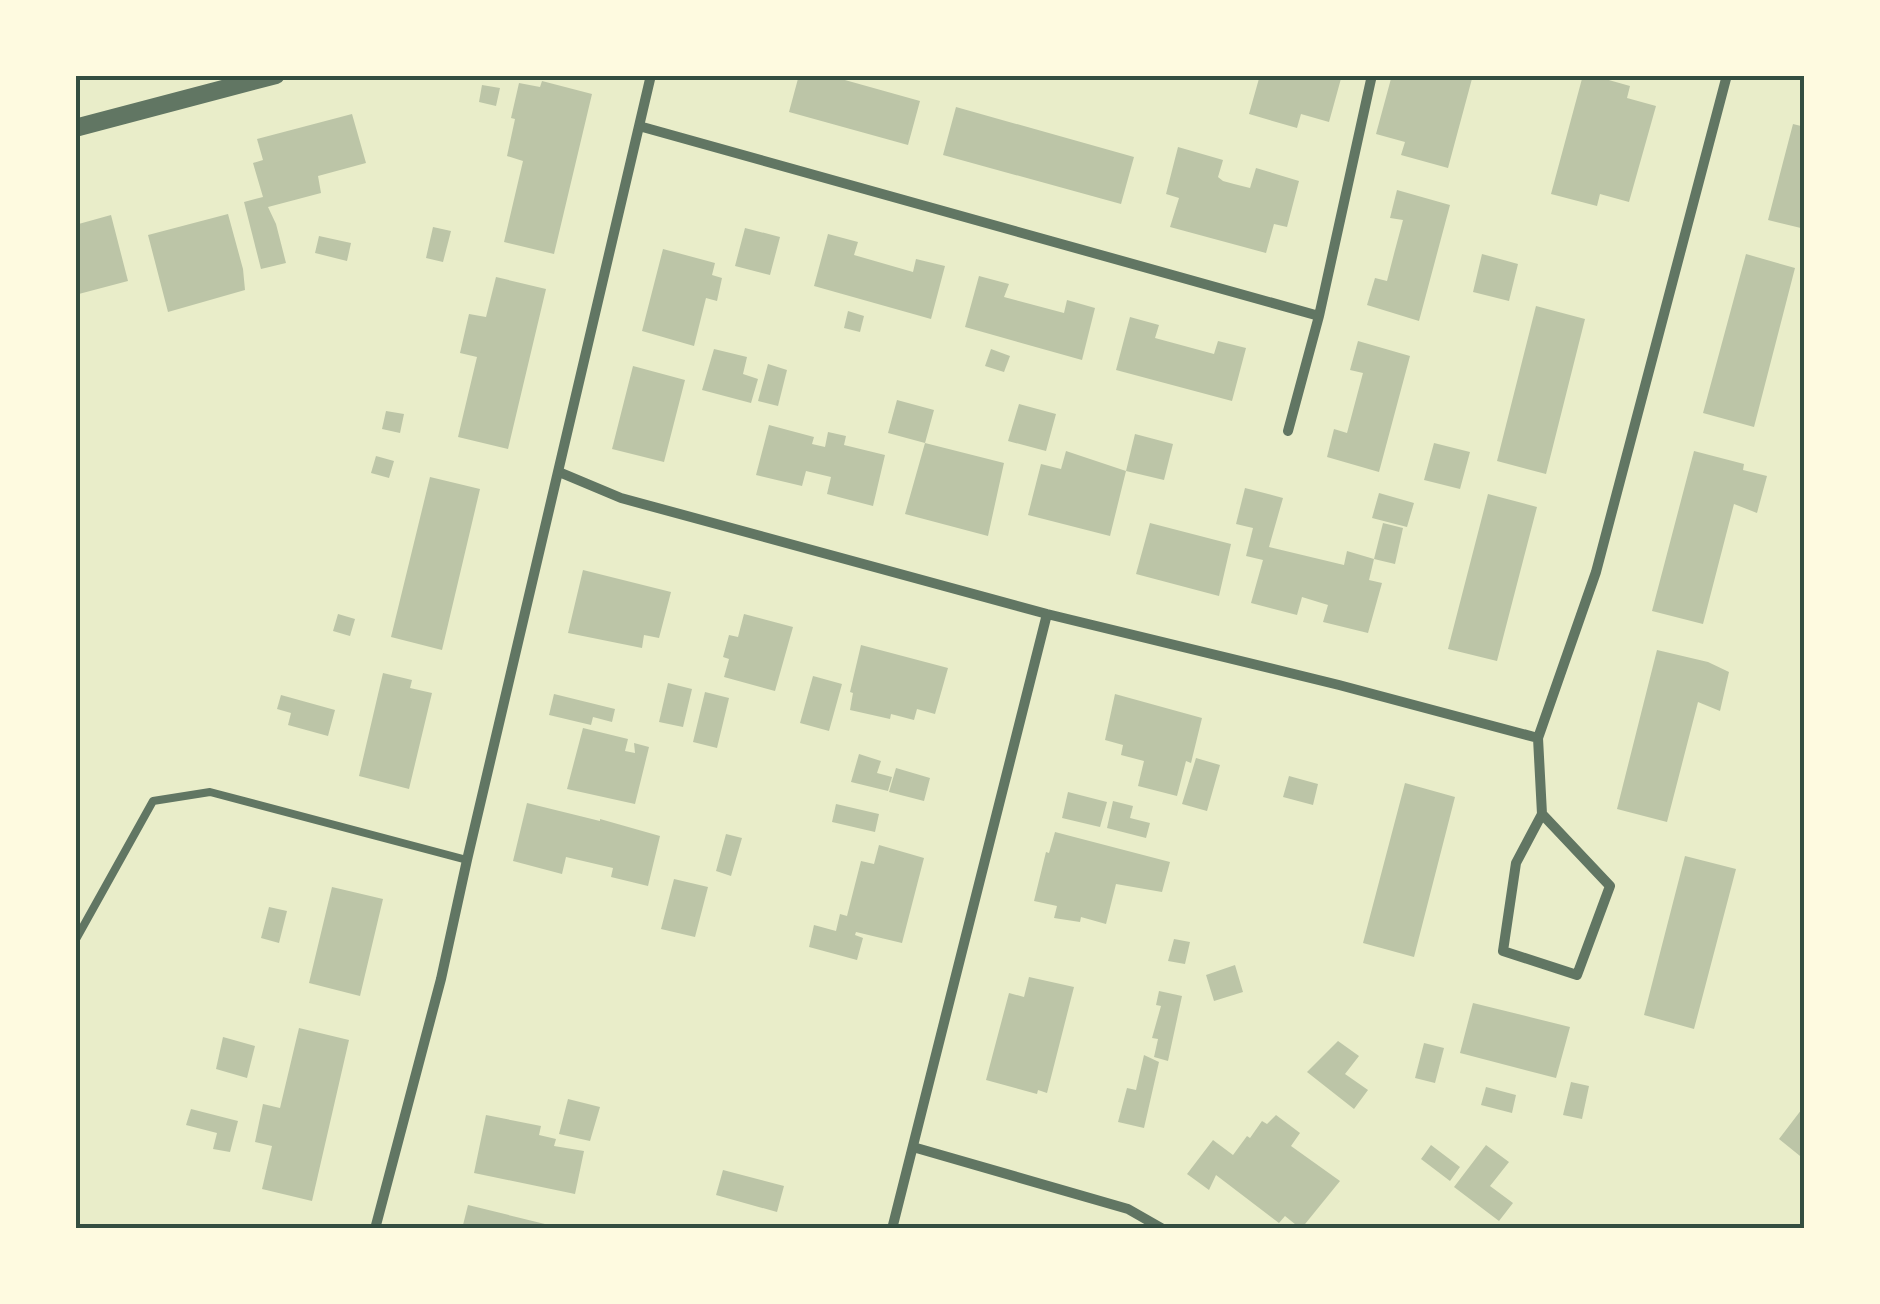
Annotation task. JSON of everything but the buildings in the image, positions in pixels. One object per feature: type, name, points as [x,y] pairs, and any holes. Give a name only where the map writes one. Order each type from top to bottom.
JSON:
[{"type":"street","points":[[75,128],[276,75]]},
{"type":"street","points":[[375,1229],[442,979],[651,75]]},
{"type":"street","points":[[1288,432],[1372,75]]},
{"type":"street","points":[[1542,814],[1610,886],[1577,975],[1503,951],[1516,863],[1542,814],[1538,738],[1596,572],[1726,75]]},
{"type":"street","points":[[639,126],[1318,316]]},
{"type":"street","points":[[558,472],[620,498],[1046,614],[1538,738]]},
{"type":"street","points":[[892,1229],[1046,614]]},
{"type":"street","points":[[913,1146],[1128,1210],[1163,1229]]},
{"type":"lane","points":[[75,940],[152,801],[210,792],[467,860]]}]
